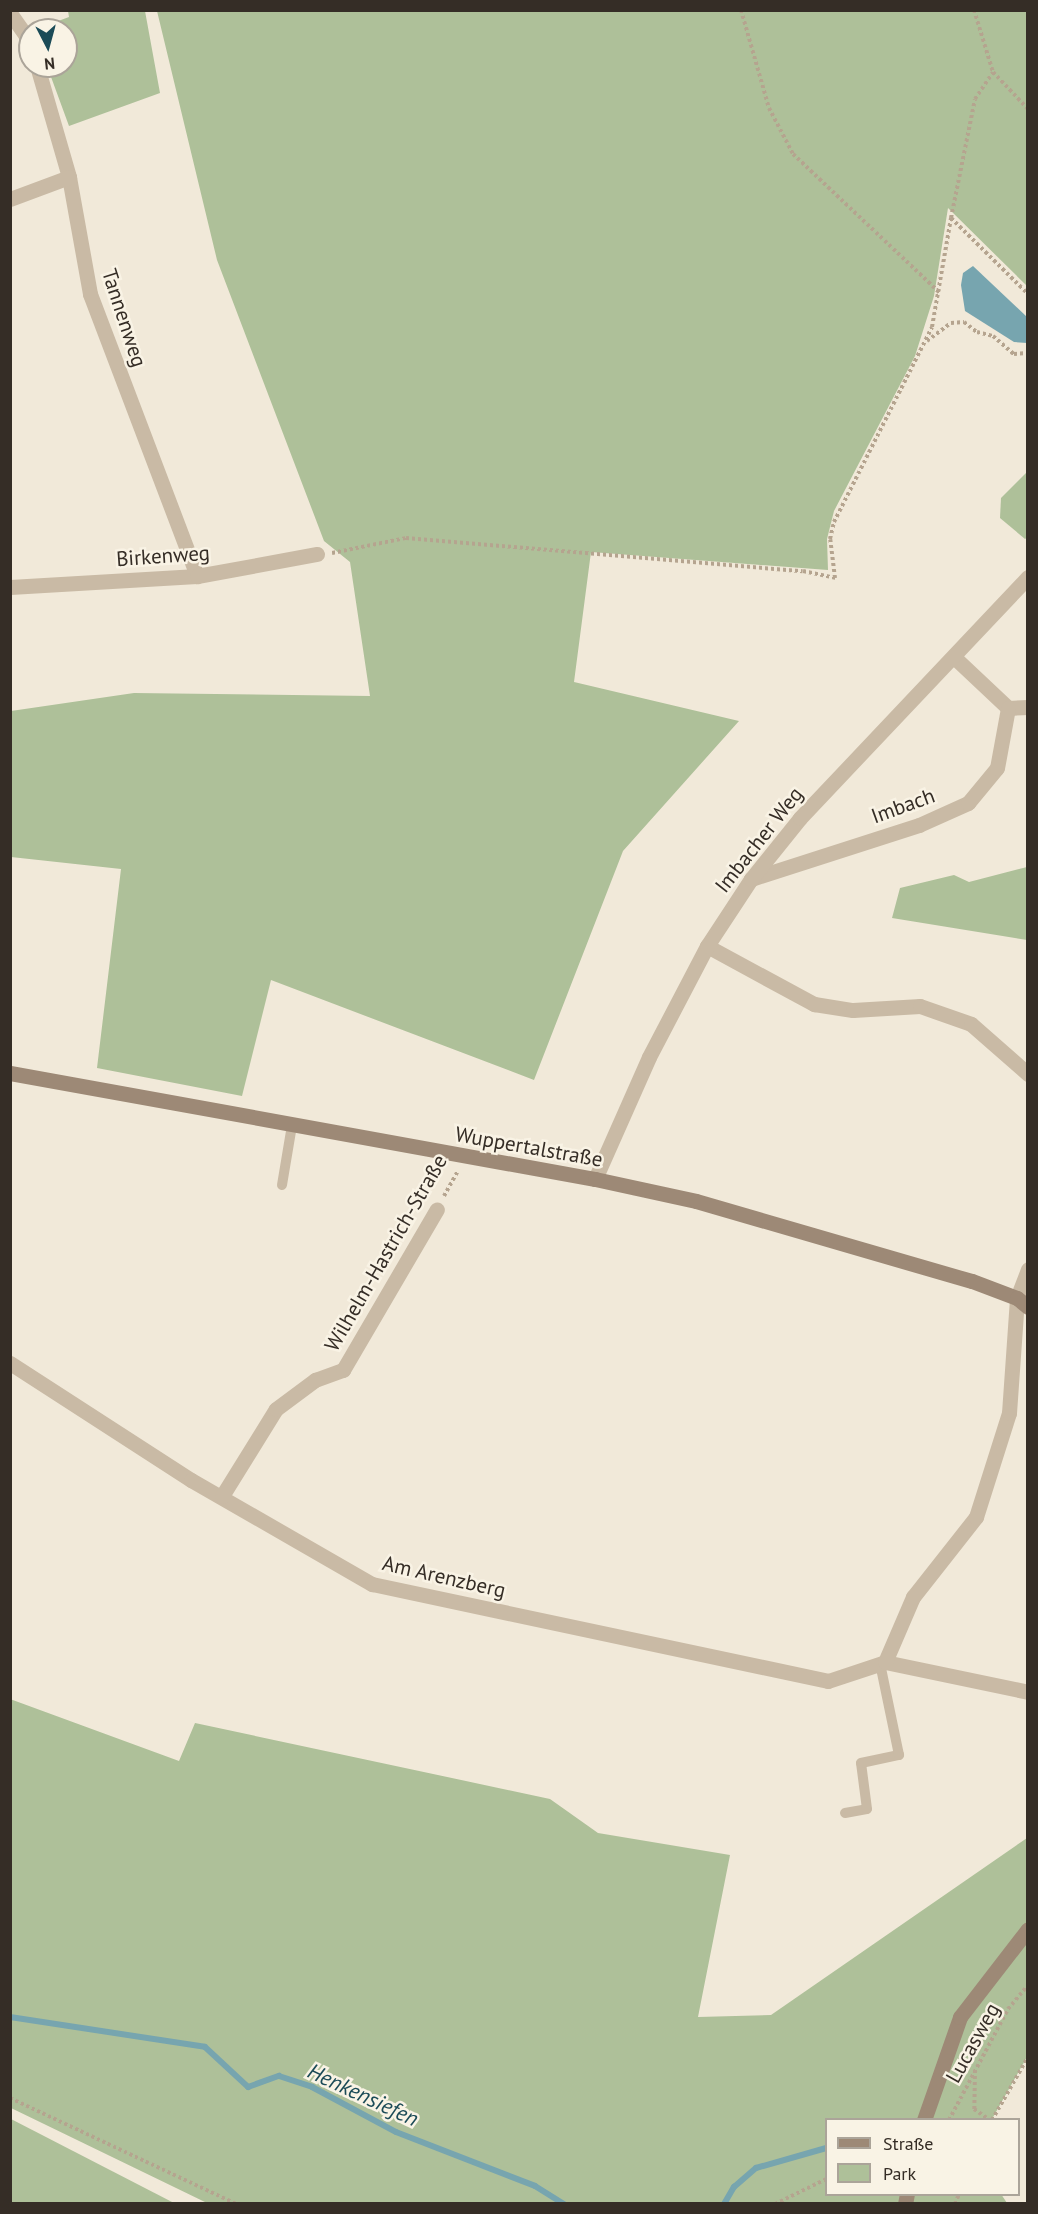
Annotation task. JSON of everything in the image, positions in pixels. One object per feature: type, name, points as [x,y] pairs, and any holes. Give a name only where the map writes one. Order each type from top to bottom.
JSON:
[{"type":"main road","name":"Wuppertalstraße","points":[[10,1073],[595,1179],[782,1224],[972,1281],[1022,1302]]},
{"type":"main road","points":[[925,2118],[960,2017],[1028,1929]]},
{"type":"street","name":"Tannenweg","points":[[40,78],[69,177],[90,294],[197,576]]},
{"type":"street","points":[[10,199],[69,177]]},
{"type":"street","name":"Birkenweg","points":[[10,587],[197,576],[317,554]]},
{"type":"street","name":"Imbacher Weg","points":[[595,1179],[649,1058],[707,946],[751,879],[800,818],[955,658],[1028,578]]},
{"type":"street","points":[[955,658],[1008,708],[1028,707]]},
{"type":"street","name":"Imbach","points":[[751,879],[919,825],[968,803],[997,768],[1008,708]]},
{"type":"street","points":[[707,946],[814,1004],[853,1010],[920,1006],[972,1024],[1028,1074]]},
{"type":"street","name":"Wilhelm-Hastrich-Straße","points":[[222,1496],[276,1409],[315,1380],[343,1370],[437,1209]]},
{"type":"street","points":[[1028,1269],[1009,1413],[976,1517],[913,1597],[883,1662],[1028,1692]]},
{"type":"street","name":"Am Arenzberg","points":[[10,1363],[222,1496],[372,1584],[828,1681],[883,1662]]},
{"type":"lane","points":[[282,1185],[292,1125]]},
{"type":"lane","points":[[845,1813],[867,1809],[861,1763],[898,1755],[883,1662]]},
{"type":"path","points":[[741,10],[769,108],[793,154],[940,293]]},
{"type":"path","points":[[974,10],[993,72],[1028,109]]},
{"type":"path","points":[[317,554],[406,538],[803,571],[835,578],[830,539],[838,511],[926,343],[940,293],[951,218],[975,99],[993,72]]},
{"type":"path","points":[[951,218],[1028,294]]},
{"type":"path","points":[[926,343],[951,323],[964,321],[977,332],[993,336],[1014,354],[1028,353]]},
{"type":"path","name":"Wilhelm-Hastrich-Straße","points":[[437,1209],[465,1157]]},
{"type":"path","name":"Lucasweg","points":[[950,2118],[975,2066],[1008,2009],[1028,1985]]},
{"type":"path","points":[[992,2118],[1028,2058]]},
{"type":"path","points":[[975,2066],[974,2109],[988,2118]]},
{"type":"path","points":[[10,2098],[236,2204]]},
{"type":"path","points":[[775,2204],[825,2179]]},
{"type":"green space","points":[[68,11],[145,11],[160,93],[69,126],[51,78],[78,78],[78,18],[66,18],[69,17]]},
{"type":"green space","points":[[157,11],[1027,11],[1027,286],[948,208],[934,296],[915,356],[834,511],[827,539],[828,570],[591,552],[574,682],[739,721],[623,851],[534,1080],[271,980],[242,1096],[97,1068],[121,869],[11,857],[11,711],[134,693],[370,696],[350,562],[324,541],[217,260]]},
{"type":"green space","points":[[1027,472],[1028,537],[1025,539],[1000,518],[1001,498]]},
{"type":"green space","points":[[1027,867],[1027,940],[892,918],[900,888],[954,875],[969,882]]},
{"type":"green space","points":[[10,1699],[179,1761],[195,1723],[550,1799],[598,1833],[730,1855],[698,2017],[771,2015],[1027,1838],[1027,2057],[993,2118],[825,2118],[825,2196],[1002,2196],[1007,2203],[207,2203],[11,2108]]},
{"type":"green space","points":[[11,2119],[174,2203],[11,2203]]},
{"type":"water","points":[[973,266],[1027,317],[1027,343],[1014,342],[965,311],[961,285],[963,273]]},
{"type":"waterway","name":"Henkensiefen","points":[[10,2017],[205,2047],[248,2087],[279,2076],[312,2087],[396,2132],[535,2186],[564,2204]]},
{"type":"waterway","name":"Henkensiefen","points":[[724,2204],[734,2187],[756,2168],[825,2148]]}]
